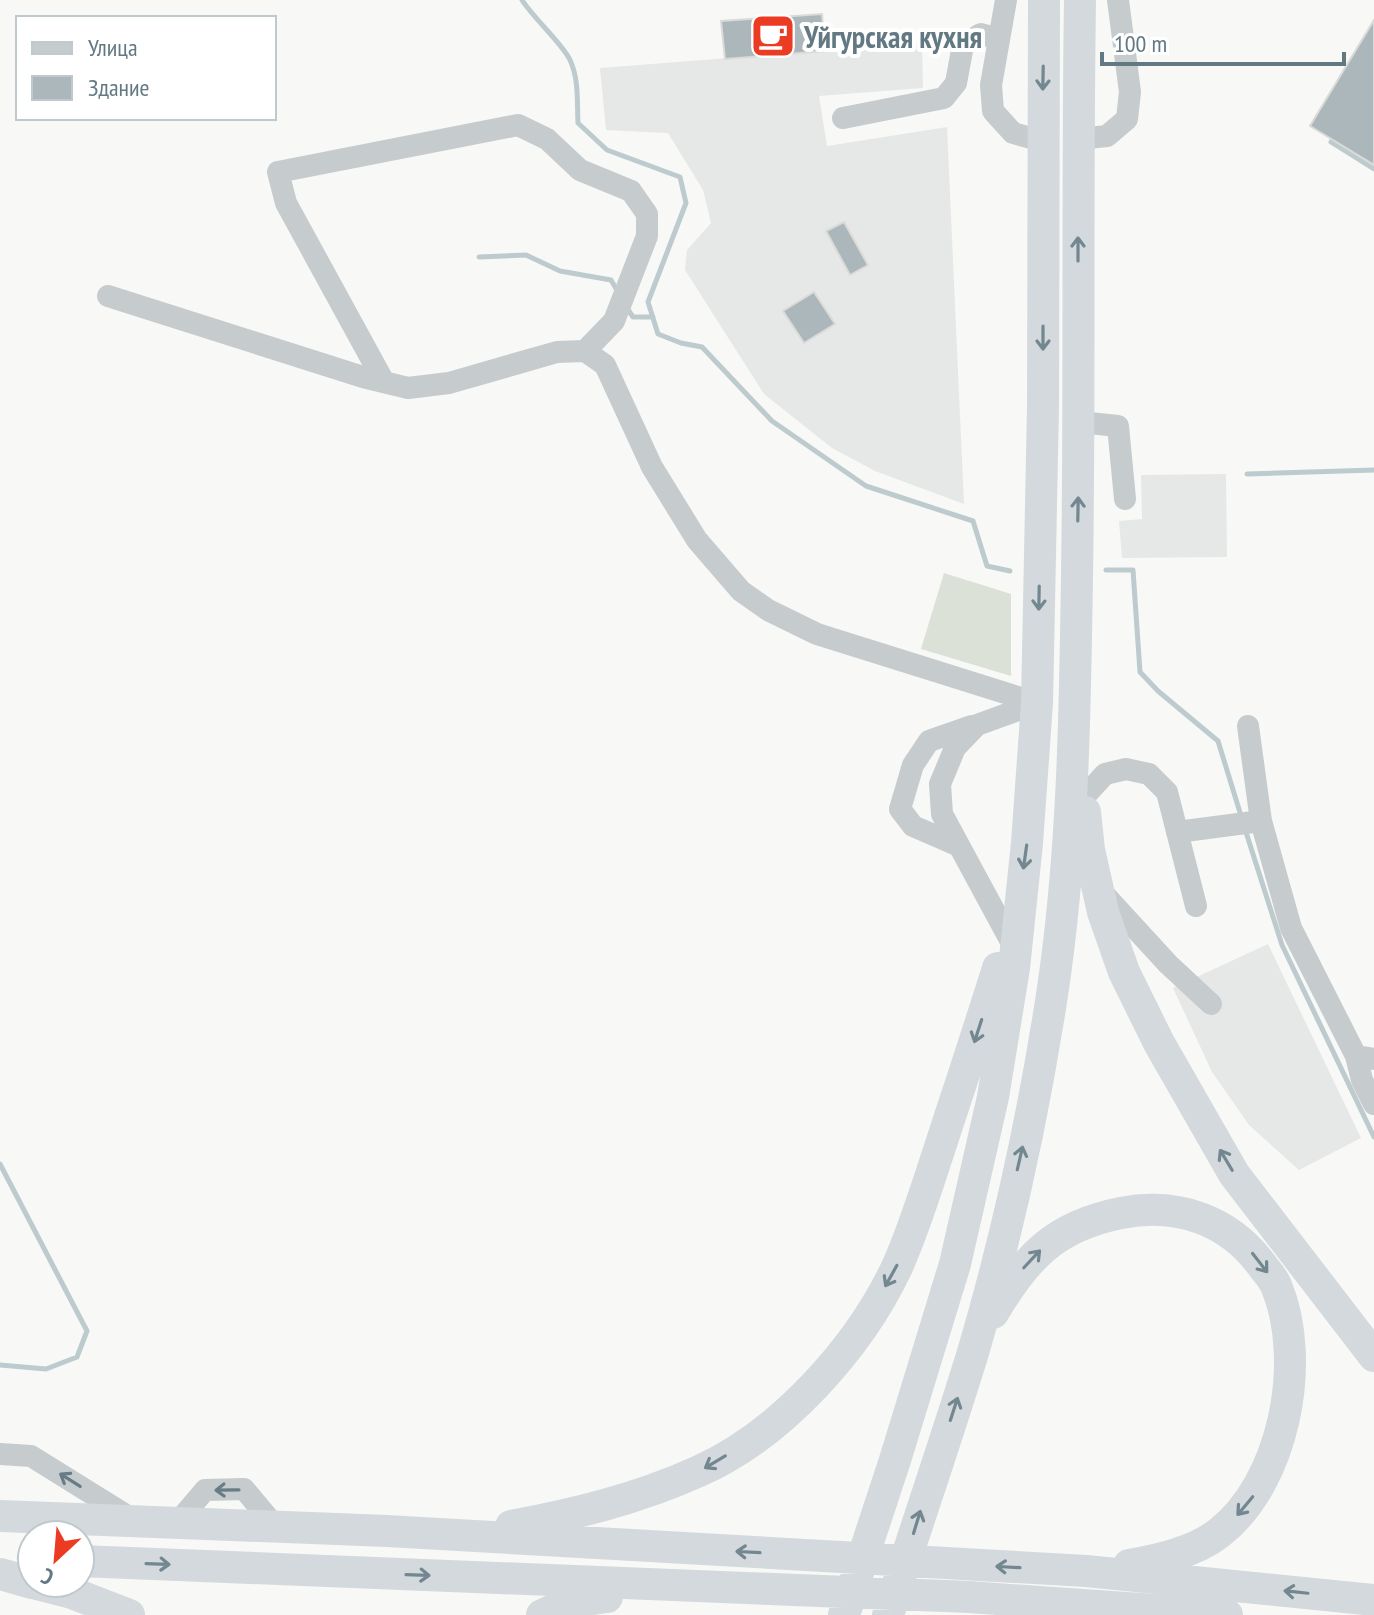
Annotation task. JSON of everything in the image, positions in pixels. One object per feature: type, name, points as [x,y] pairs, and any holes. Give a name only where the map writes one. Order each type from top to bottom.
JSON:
[{"type":"highway","points":[[844,1615],[955,1264],[975,1186],[993,1097],[1027,843],[1037,703],[1043,406],[1044,0]]},
{"type":"highway","points":[[888,1615],[974,1347],[1036,1089],[1050,1006],[1068,846],[1075,727],[1080,0]]},
{"type":"highway","points":[[1075,727],[1089,850],[1103,912],[1124,972],[1234,1174],[1374,1356]]},
{"type":"highway","points":[[387,1531],[509,1526],[580,1513],[646,1493],[700,1471],[749,1442],[792,1407],[832,1366],[866,1320],[897,1267],[1012,942]]},
{"type":"highway","points":[[974,1347],[1012,1280],[1046,1243],[1091,1219],[1134,1211],[1180,1211],[1222,1226],[1255,1255],[1277,1286],[1287,1321],[1287,1397],[1283,1429],[1271,1464],[1249,1503],[1219,1534],[1171,1557],[1086,1571]]},
{"type":"highway","points":[[0,1516],[387,1531],[1086,1571],[1374,1600]]},
{"type":"highway","points":[[96,1562],[969,1597],[1227,1615]]},
{"type":"highway","points":[[542,1615],[571,1602],[677,1586]]},
{"type":"highway","points":[[969,1597],[1021,1615]]},
{"type":"highway","points":[[88,1599],[129,1615]]},
{"type":"street","points":[[1006,0],[991,85],[993,111],[1013,133],[1042,141]]},
{"type":"street","points":[[1078,139],[1107,136],[1127,119],[1130,92],[1118,0]]},
{"type":"street","points":[[843,118],[944,98],[956,83],[963,45],[981,34],[999,39]]},
{"type":"street","points":[[384,382],[286,203],[278,172],[518,125],[547,139],[580,170],[631,191],[647,214],[647,236],[614,321],[585,351]]},
{"type":"street","points":[[108,296],[408,388],[449,383],[557,352],[585,351],[605,365],[652,467],[697,540],[741,591],[768,610],[817,634],[1037,703]]},
{"type":"street","points":[[1079,422],[1118,426],[1125,499]]},
{"type":"street","points":[[959,846],[913,826],[900,809],[913,765],[929,741],[1037,703]]},
{"type":"street","points":[[977,725],[955,748],[940,784],[942,814],[1012,942]]},
{"type":"street","points":[[1248,726],[1261,821],[1291,928],[1365,1058],[1362,1080],[1374,1104]]},
{"type":"street","points":[[1083,798],[1105,774],[1126,769],[1149,774],[1167,792],[1196,906]]},
{"type":"street","points":[[1177,832],[1261,821]]},
{"type":"street","points":[[1098,887],[1168,964],[1211,1004]]},
{"type":"street","points":[[0,1454],[31,1456],[135,1521]]},
{"type":"shaded area","points":[[922,43],[923,88],[819,96],[827,146],[947,127],[964,504],[875,471],[832,448],[764,394],[685,270],[687,250],[711,223],[703,190],[668,133],[606,130],[600,68]]},
{"type":"shaded area","points":[[1226,474],[1227,557],[1122,558],[1119,521],[1142,519],[1141,475]]},
{"type":"shaded area","points":[[944,573],[1011,594],[1011,676],[921,649]]},
{"type":"shaded area","points":[[1268,944],[1361,1138],[1299,1170],[1249,1125],[1212,1072],[1173,988]]},
{"type":"building","name":"Уйгурская кухня","points":[[822,14],[825,51],[725,59],[721,21]]},
{"type":"building","points":[[1374,20],[1374,165],[1310,126]]},
{"type":"building","points":[[844,222],[868,265],[850,275],[826,231]]},
{"type":"building","points":[[814,292],[835,324],[804,343],[783,311]]},
{"type":"waterway","points":[[522,0],[570,60],[576,83],[578,123],[607,150],[680,177],[686,203],[648,302],[658,334],[702,347],[772,421],[866,486],[973,521],[987,566],[1010,571]]},
{"type":"waterway","points":[[1331,142],[1374,169]]},
{"type":"waterway","points":[[479,257],[526,255],[560,271],[611,280],[618,292]]},
{"type":"waterway","points":[[627,308],[633,317],[653,317]]},
{"type":"waterway","points":[[1247,474],[1374,470]]},
{"type":"waterway","points":[[1106,570],[1133,570],[1140,672],[1218,741],[1242,819]]},
{"type":"waterway","points":[[1245,829],[1282,945],[1374,1137]]},
{"type":"waterway","points":[[0,1164],[87,1331],[77,1357],[46,1369],[0,1365]]},
{"type":"place","name":"Уйгурская кухня","points":[[773,36]]}]
